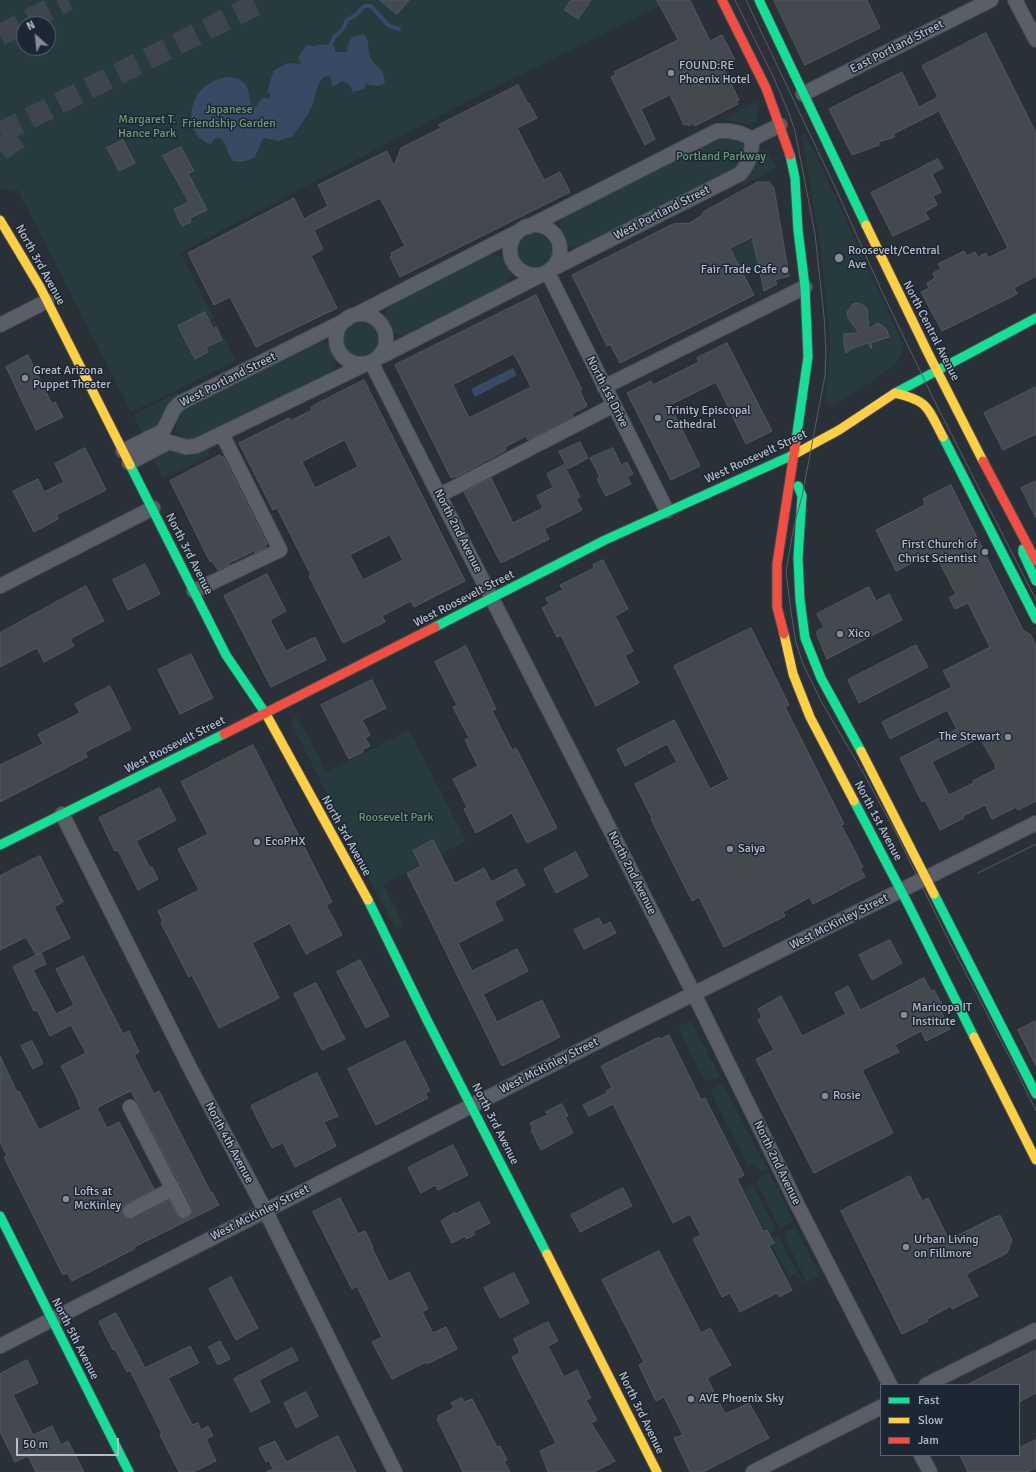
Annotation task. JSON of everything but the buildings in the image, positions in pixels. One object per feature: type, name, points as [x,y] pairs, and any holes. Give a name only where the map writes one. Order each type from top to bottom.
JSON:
[{"type":"main road","points":[[722,0],[766,88],[789,152],[795,178],[798,230],[805,287],[808,357],[793,455]]},
{"type":"main road","name":"North Central Avenue","points":[[759,0],[874,243],[937,370],[1036,562]]},
{"type":"main road","name":"North 3rd Avenue","points":[[0,220],[12,238],[47,301],[226,655],[264,714],[364,893],[657,1472]]},
{"type":"main road","name":"West Roosevelt Street","points":[[0,846],[62,814],[182,756],[605,540],[793,455],[839,430],[895,393],[1036,318]]},
{"type":"main road","points":[[895,393],[911,396],[923,402],[928,410],[1036,619]]},
{"type":"main road","name":"North 1st Avenue","points":[[793,455],[777,564],[777,607],[793,674],[810,717],[901,891],[1036,1160]]},
{"type":"main road","name":"North 1st Avenue","points":[[791,473],[802,496],[798,558],[800,600],[805,638],[821,678],[849,727],[1036,1094]]},
{"type":"main road","points":[[1021,533],[1023,553],[1036,581]]},
{"type":"main road","name":"North 5th Avenue","points":[[0,1216],[129,1472]]},
{"type":"street","name":"East Portland Street","points":[[803,94],[991,0]]},
{"type":"street","points":[[1015,0],[1036,40]]},
{"type":"street","points":[[752,139],[780,125]]},
{"type":"street","name":"West Portland Street","points":[[718,131],[732,131],[744,134],[752,139],[752,152],[748,165],[740,174],[372,362],[196,446],[186,447],[166,437],[174,409],[180,403],[718,131]]},
{"type":"street","points":[[537,226],[545,228],[552,232],[557,239],[560,247],[559,256],[556,264],[546,272],[533,275],[525,273],[512,262],[510,245],[514,237],[524,229],[537,226]]},
{"type":"street","name":"North 1st Drive","points":[[546,272],[551,279],[667,511]]},
{"type":"street","points":[[604,387],[805,287]]},
{"type":"street","points":[[0,325],[47,301]]},
{"type":"street","points":[[363,314],[371,317],[384,328],[386,345],[382,353],[372,362],[359,364],[351,362],[344,358],[339,351],[336,342],[337,334],[340,326],[350,318],[363,314]]},
{"type":"street","name":"North 2nd Avenue","points":[[372,362],[694,994],[795,1199],[889,1384]]},
{"type":"street","points":[[440,495],[614,405]]},
{"type":"street","points":[[194,591],[280,550],[222,434]]},
{"type":"street","points":[[126,457],[166,437]]},
{"type":"street","points":[[0,586],[152,508]]},
{"type":"street","name":"North 4th Avenue","points":[[62,814],[190,1068],[265,1210],[395,1472]]},
{"type":"street","name":"West McKinley Street","points":[[0,1346],[265,1210],[1036,823]]},
{"type":"street","points":[[130,1107],[184,1212]]},
{"type":"street","points":[[130,1211],[172,1189]]},
{"type":"street","points":[[928,1384],[1036,1330]]},
{"type":"street","points":[[753,1472],[880,1408]]},
{"type":"street","points":[[922,1456],[930,1472]]},
{"type":"green space","name":"Margaret T. Hance Park","points":[[0,0],[671,0],[464,103],[180,252],[236,361],[131,412],[18,190],[0,189]]},
{"type":"green space","name":"Portland Parkway","points":[[758,101],[759,108],[756,123],[747,125],[739,122],[723,120],[723,119]]},
{"type":"green space","points":[[805,134],[818,159],[902,342],[902,351],[899,358],[892,366],[861,389],[833,405],[825,402],[830,340],[821,250],[802,135]]},
{"type":"green space","name":"Portland Parkway","points":[[721,136],[739,138],[745,146],[746,152],[741,168],[581,248],[573,248],[563,241],[559,231],[560,225],[568,214]]},
{"type":"green space","name":"Portland Parkway","points":[[763,149],[768,150],[776,168],[745,184],[743,180],[750,173],[757,153]]},
{"type":"green space","points":[[534,233],[547,238],[552,251],[547,264],[534,269],[521,264],[516,251],[521,238]]},
{"type":"green space","points":[[751,233],[758,266],[750,270],[752,274],[746,277],[731,248],[736,245],[734,241]]},
{"type":"green space","points":[[488,254],[500,256],[508,264],[510,275],[505,286],[409,335],[395,333],[387,326],[385,315],[392,303]]},
{"type":"green space","points":[[360,321],[373,326],[378,339],[373,352],[360,357],[347,352],[342,339],[347,326]]},
{"type":"green space","points":[[318,341],[329,346],[335,354],[336,364],[330,374],[191,441],[180,435],[177,431],[176,423],[182,408]]},
{"type":"green space","points":[[178,392],[180,396],[163,423],[143,437],[134,415]]},
{"type":"green space","points":[[171,447],[207,450],[209,455],[163,478],[151,456]]},
{"type":"green space","name":"Roosevelt Park","points":[[296,715],[327,772],[409,730],[466,841],[383,884],[404,925],[396,929],[291,723]]},
{"type":"green space","points":[[691,1021],[720,1077],[713,1080],[712,1078],[705,1082],[678,1027]]},
{"type":"green space","points":[[722,1082],[767,1169],[761,1172],[756,1165],[751,1164],[748,1166],[710,1091]]},
{"type":"green space","points":[[769,1173],[793,1221],[780,1228],[756,1180]]},
{"type":"green space","points":[[753,1185],[776,1230],[769,1234],[767,1230],[765,1230],[744,1190]]},
{"type":"green space","points":[[795,1227],[819,1273],[817,1277],[807,1282],[783,1233]]},
{"type":"green space","points":[[778,1236],[803,1283],[801,1283],[796,1273],[789,1277],[772,1244],[774,1243],[772,1239]]},
{"type":"water","points":[[364,34],[368,42],[369,54],[373,62],[383,72],[385,83],[382,85],[376,86],[366,84],[364,89],[353,92],[350,85],[342,81],[335,86],[332,86],[331,77],[326,76],[320,82],[310,110],[293,136],[279,141],[263,138],[255,157],[247,161],[233,161],[223,140],[220,138],[214,139],[211,144],[204,141],[196,133],[192,122],[193,105],[196,97],[206,85],[221,78],[230,77],[241,80],[247,87],[251,106],[256,107],[262,97],[268,99],[271,95],[267,92],[274,70],[288,63],[301,64],[298,57],[307,45],[314,46],[323,44],[335,47],[335,52],[346,52],[348,50],[347,46],[352,37]]},
{"type":"water","points":[[513,368],[517,375],[475,397],[471,389]]},
{"type":"waterway","points":[[330,46],[334,37],[342,30],[347,20],[357,14],[364,6],[371,6],[388,25],[399,29]]},
{"type":"tunnel","points":[[0,35],[68,0]]},
{"type":"tunnel","points":[[0,133],[265,0]]},
{"type":"tunnel","points":[[0,150],[27,132]]},
{"type":"tram line","points":[[735,0],[772,74],[795,131],[815,234],[824,316],[826,352],[825,376],[786,571],[796,643],[803,664],[821,701],[864,774],[897,835],[1036,1111]]},
{"type":"tram line","points":[[746,0],[937,406],[1036,600]]},
{"type":"tram line","points":[[978,873],[1036,844]]},
{"type":"traffic: fast","points":[[759,0],[866,225]]},
{"type":"traffic: fast","points":[[790,155],[795,178],[798,230],[805,287],[808,357],[796,440]]},
{"type":"traffic: fast","points":[[895,393],[1036,318]]},
{"type":"traffic: fast","points":[[943,437],[1036,619]]},
{"type":"traffic: fast","points":[[435,627],[605,540],[793,455]]},
{"type":"traffic: fast","points":[[130,465],[226,655],[266,714]]},
{"type":"traffic: fast","points":[[798,486],[802,496],[798,558],[800,600],[805,638],[821,678],[861,751]]},
{"type":"traffic: fast","points":[[1023,549],[1023,553],[1036,581]]},
{"type":"traffic: fast","points":[[0,845],[224,734]]},
{"type":"traffic: fast","points":[[854,801],[909,906],[974,1037]]},
{"type":"traffic: fast","points":[[934,894],[1036,1094]]},
{"type":"traffic: fast","points":[[368,900],[427,1020],[547,1254]]},
{"type":"traffic: fast","points":[[0,1216],[129,1472]]},
{"type":"traffic: slow","points":[[0,220],[40,287],[130,465]]},
{"type":"traffic: slow","points":[[866,225],[928,353],[983,461]]},
{"type":"traffic: slow","points":[[793,455],[839,430],[895,393],[915,399],[926,407],[943,437]]},
{"type":"traffic: slow","points":[[784,634],[793,674],[810,717],[854,801]]},
{"type":"traffic: slow","points":[[266,714],[368,900]]},
{"type":"traffic: slow","points":[[861,751],[934,894]]},
{"type":"traffic: slow","points":[[974,1037],[1036,1160]]},
{"type":"traffic: slow","points":[[547,1254],[657,1472]]},
{"type":"traffic: jam","points":[[722,0],[766,88],[790,155]]},
{"type":"traffic: jam","points":[[784,634],[777,607],[777,564],[796,440]]},
{"type":"traffic: jam","points":[[983,461],[1036,561]]},
{"type":"traffic: jam","points":[[224,734],[435,627]]},
{"type":"place","name":"FOUND:RE Phoenix Hotel","points":[[671,73]]},
{"type":"place","name":"Roosevelt/Central Ave","points":[[839,258]]},
{"type":"place","name":"Fair Trade Cafe","points":[[785,270]]},
{"type":"place","name":"Great Arizona Puppet Theater","points":[[25,378]]},
{"type":"place","name":"Trinity Episcopal Cathedral","points":[[658,418]]},
{"type":"place","name":"First Church of Christ Scientist","points":[[985,552]]},
{"type":"place","name":"Xico","points":[[840,634]]},
{"type":"place","name":"The Stewart","points":[[1008,737]]},
{"type":"place","name":"EcoPHX","points":[[257,842]]},
{"type":"place","name":"Saiya","points":[[730,849]]},
{"type":"place","name":"Maricopa IT Institute","points":[[904,1015]]},
{"type":"place","name":"Rosie","points":[[825,1096]]},
{"type":"place","name":"Lofts at McKinley","points":[[66,1199]]},
{"type":"place","name":"Urban Living on Fillmore","points":[[906,1247]]},
{"type":"place","name":"AVE Phoenix Sky","points":[[691,1399]]},
{"type":"park label","name":"Japanese Friendship Garden","points":[[229,117]]}]
